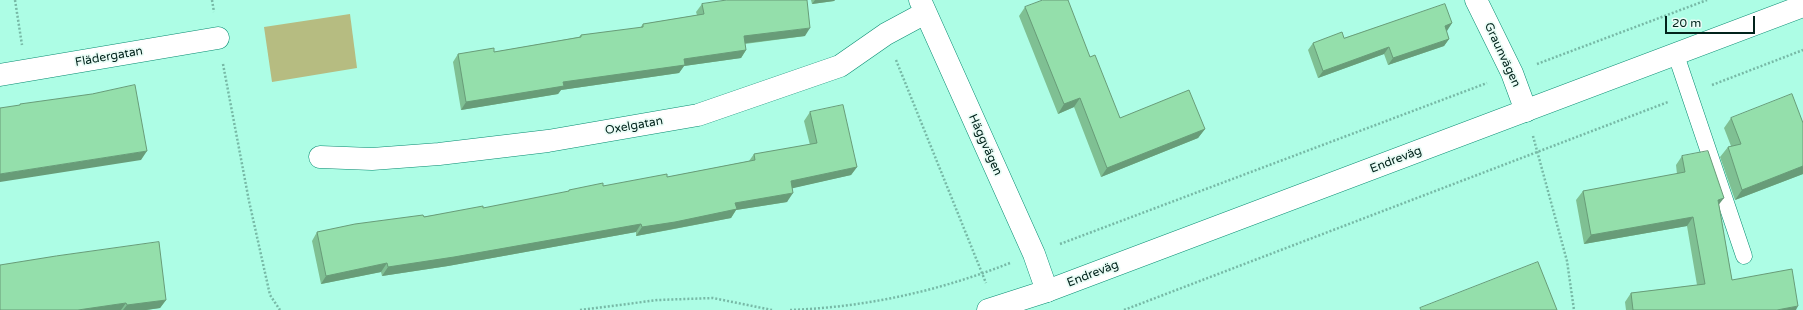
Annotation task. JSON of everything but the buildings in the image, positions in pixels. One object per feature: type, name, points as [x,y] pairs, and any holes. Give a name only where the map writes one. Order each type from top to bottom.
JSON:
[{"type":"street","name":"Graunvägen","points":[[1476,0],[1512,73],[1526,111]]},
{"type":"street","name":"Oxelgatan","points":[[320,156],[372,159],[439,154],[548,141],[698,115],[840,66],[886,34],[922,6]]},
{"type":"street","name":"Häggvägen","points":[[922,6],[1034,254],[1047,291]]},
{"type":"street","name":"Endreväg","points":[[991,309],[1047,291],[1803,6]]},
{"type":"street","name":"Flädergatan","points":[[0,75],[26,72],[218,38]]},
{"type":"lane","points":[[1676,54],[1744,256]]},
{"type":"path","points":[[15,0],[26,72]]},
{"type":"path","points":[[212,0],[249,202],[270,295],[280,310]]},
{"type":"path","points":[[790,310],[822,309],[884,301],[983,274],[1706,0]]},
{"type":"path","points":[[886,34],[983,274],[991,309]]},
{"type":"path","points":[[1124,310],[1803,50]]},
{"type":"path","points":[[1526,111],[1567,261],[1574,310]]},
{"type":"path","points":[[580,310],[658,300],[713,298],[772,310]]},
{"type":"green space","points":[[350,14],[357,68],[272,82],[264,27]]}]
